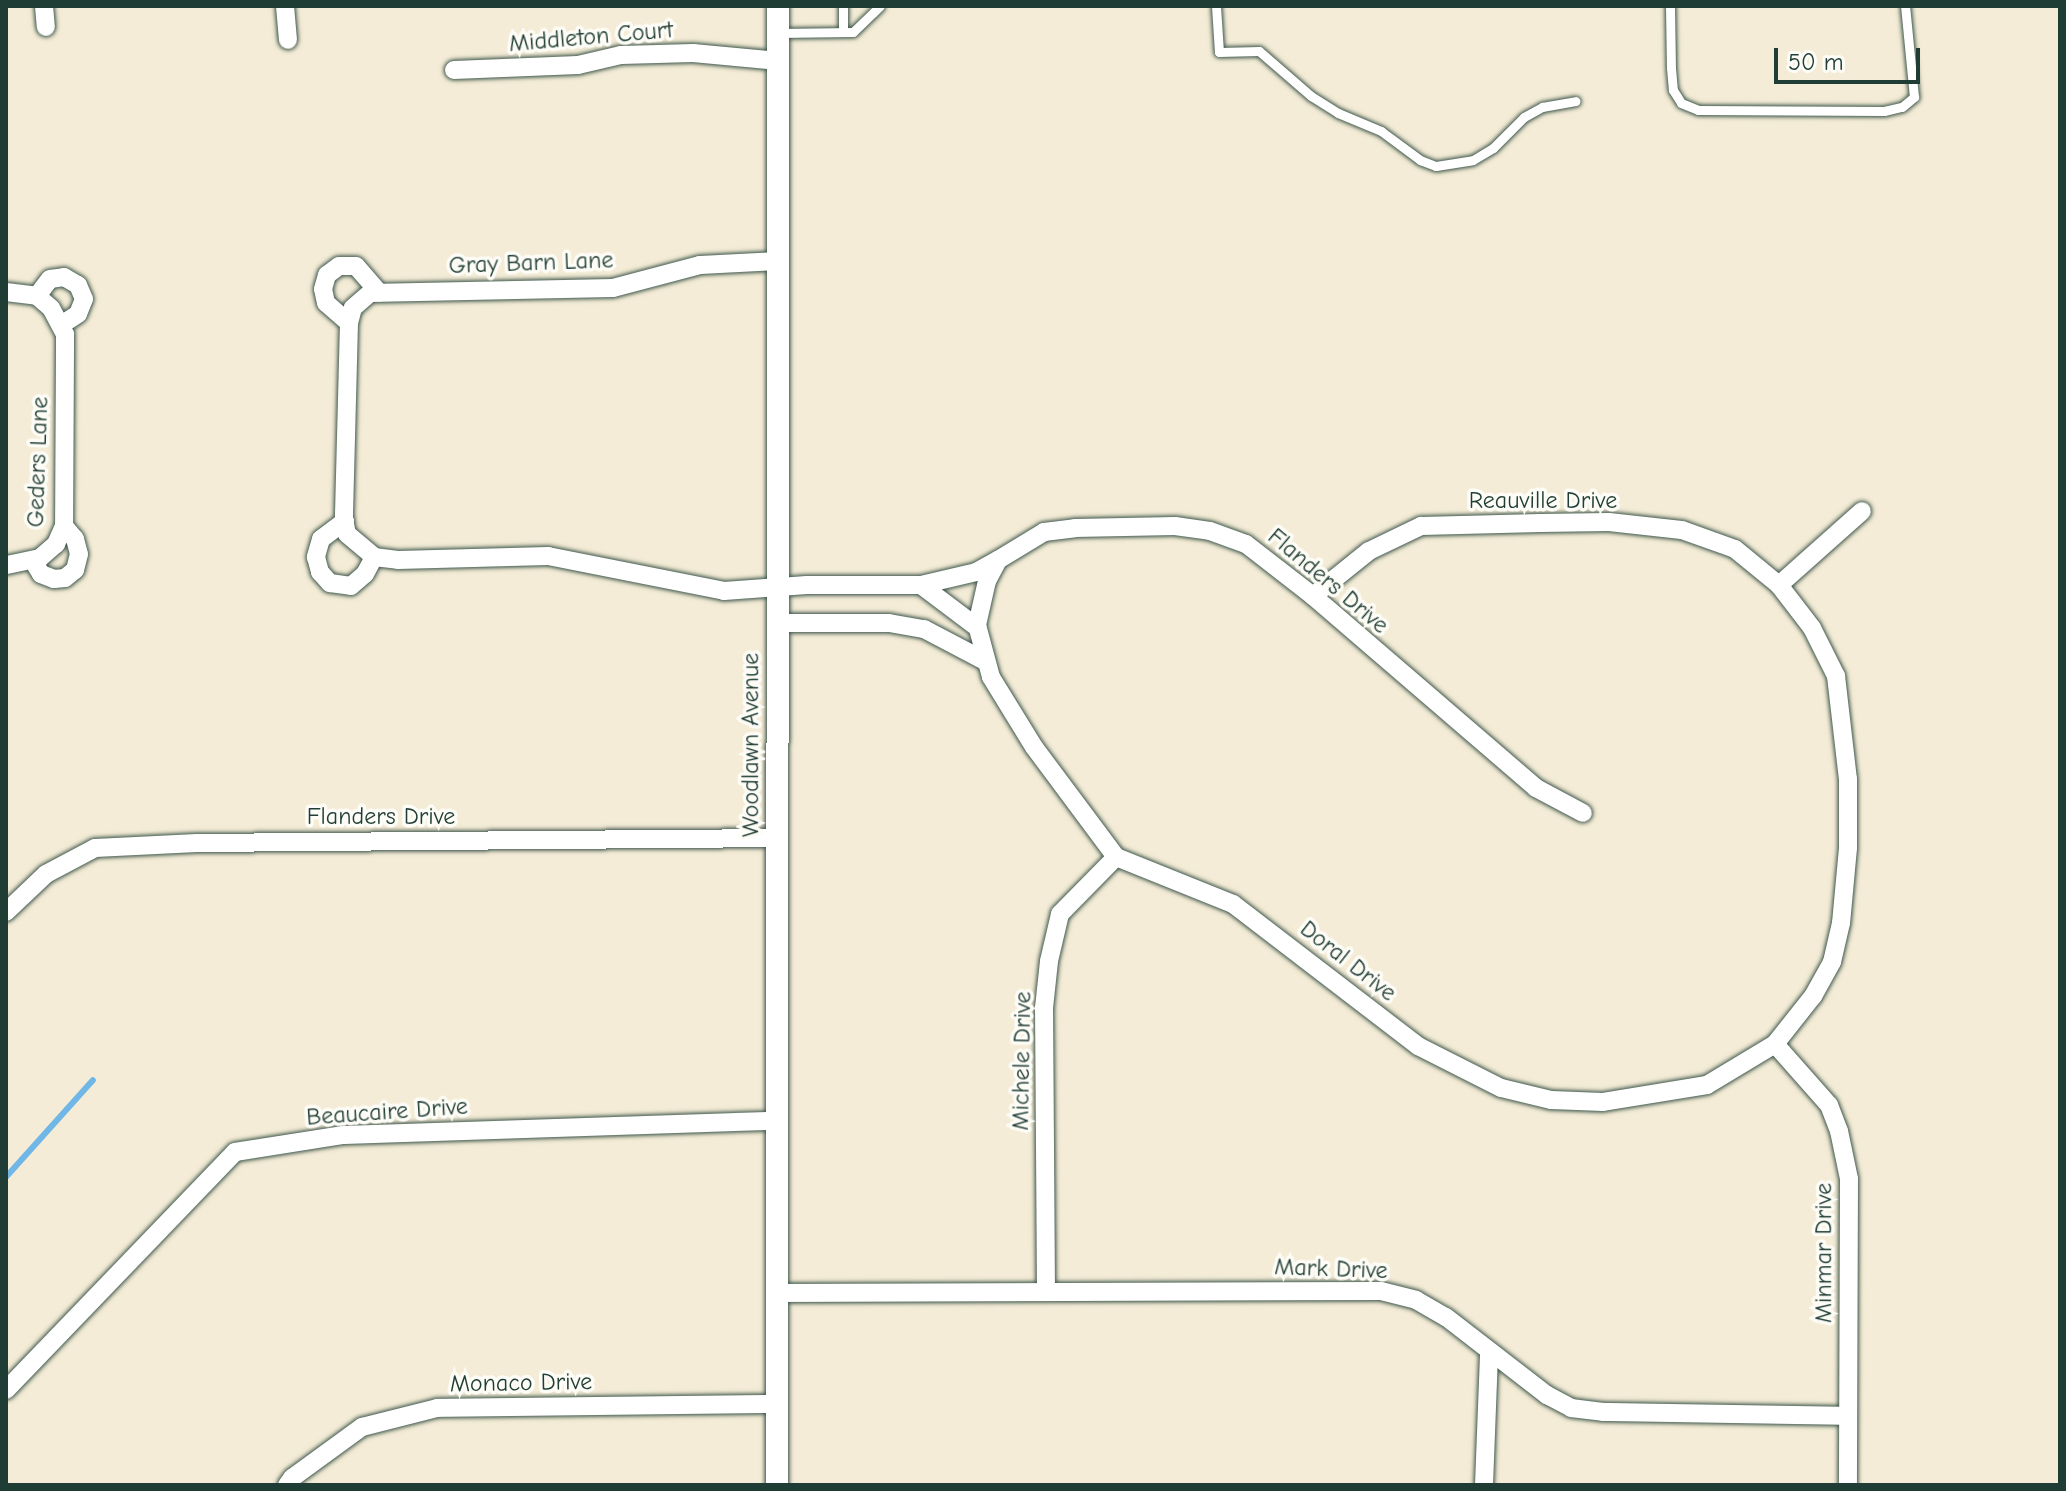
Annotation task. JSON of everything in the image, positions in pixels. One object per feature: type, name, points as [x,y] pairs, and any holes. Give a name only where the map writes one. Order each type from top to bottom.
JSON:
[{"type":"street","points":[[44,6],[46,27]]},
{"type":"street","points":[[285,6],[288,40]]},
{"type":"street","name":"Woodlawn Avenue","points":[[777,1485],[778,6]]},
{"type":"street","name":"Middleton Court","points":[[454,70],[578,65],[621,55],[693,53],[779,61]]},
{"type":"street","name":"Gray Barn Lane","points":[[379,292],[613,288],[700,265],[778,261]]},
{"type":"street","points":[[349,323],[326,303],[323,289],[327,275],[339,266],[356,266],[379,292]]},
{"type":"street","points":[[6,292],[44,302],[50,279],[64,277],[78,285],[84,299],[78,314],[61,325]]},
{"type":"street","points":[[345,521],[321,539],[316,557],[320,572],[330,583],[351,586],[365,574],[374,557],[352,541],[345,521],[349,323],[353,308],[370,293],[379,292]]},
{"type":"street","name":"Geders Lane","points":[[6,565],[33,561],[56,544],[64,526],[65,348],[61,325],[44,302]]},
{"type":"street","points":[[1779,585],[1862,511]]},
{"type":"street","name":"Reauville Drive","points":[[1313,596],[1369,551],[1421,526],[1540,523],[1609,522],[1682,530],[1735,549],[1779,585],[1812,628],[1836,676],[1848,779],[1848,848],[1841,923],[1832,962],[1813,996],[1775,1044]]},
{"type":"street","points":[[33,561],[41,574],[54,579],[65,578],[75,570],[79,554],[75,539],[64,526]]},
{"type":"street","name":"Flanders Drive","points":[[374,557],[398,560],[548,556],[724,591],[807,585],[921,585],[965,575],[998,560],[1044,532],[1075,528],[1175,526],[1210,531],[1246,544],[1313,596],[1536,788],[1583,813]]},
{"type":"street","points":[[998,560],[979,604],[978,628],[985,661],[1034,747],[1116,857]]},
{"type":"street","points":[[921,585],[978,628]]},
{"type":"street","points":[[777,623],[889,623],[924,629],[985,661]]},
{"type":"street","name":"Flanders Drive","points":[[6,912],[46,874],[95,848],[197,843],[777,838]]},
{"type":"street","name":"Doral Drive","points":[[1116,857],[1233,904],[1418,1046],[1501,1088],[1551,1100],[1603,1102],[1662,1093],[1707,1085],[1775,1044]]},
{"type":"street","name":"Michele Drive","points":[[1046,1291],[1044,1008],[1049,961],[1060,914],[1116,857]]},
{"type":"street","name":"Minmar Drive","points":[[1775,1044],[1829,1105],[1839,1131],[1849,1179],[1848,1485]]},
{"type":"street","name":"Beaucaire Drive","points":[[6,1390],[235,1152],[344,1135],[776,1121]]},
{"type":"street","name":"Mark Drive","points":[[777,1293],[1381,1291],[1426,1306],[1547,1395],[1571,1408],[1603,1412],[1848,1416]]},
{"type":"street","points":[[1484,1485],[1489,1352]]},
{"type":"street","name":"Monaco Drive","points":[[287,1485],[292,1478],[362,1427],[437,1408],[777,1404]]},
{"type":"lane","points":[[843,6],[843,32]]},
{"type":"lane","points":[[778,33],[853,32],[880,6]]},
{"type":"lane","points":[[1216,6],[1219,52],[1259,51],[1311,96],[1338,113],[1381,131],[1420,160],[1436,166],[1473,160],[1493,148],[1524,117],[1542,107],[1575,101]]},
{"type":"lane","points":[[1670,6],[1673,90],[1681,103],[1698,110],[1884,111],[1902,107],[1914,97],[1905,6]]},
{"type":"waterway","points":[[6,1177],[93,1080]]}]
